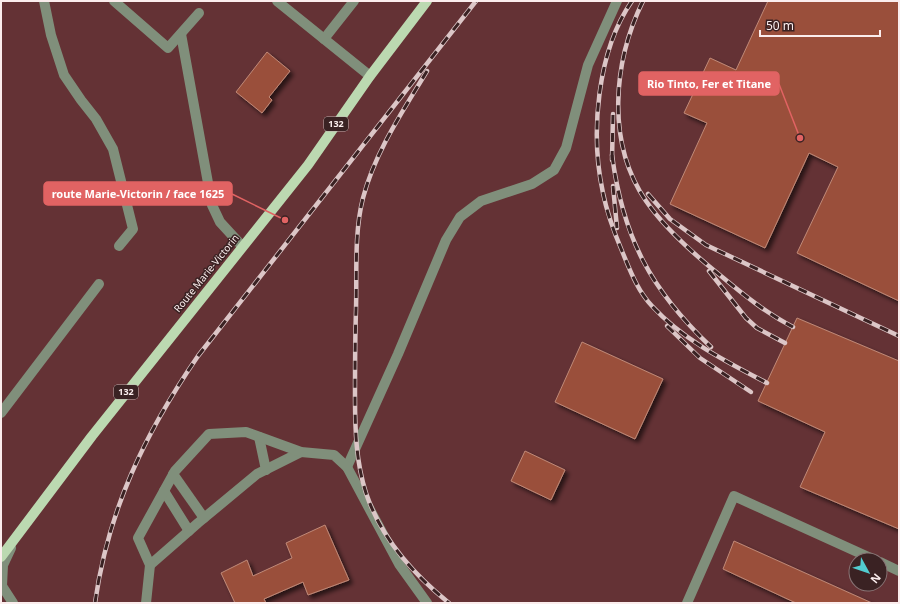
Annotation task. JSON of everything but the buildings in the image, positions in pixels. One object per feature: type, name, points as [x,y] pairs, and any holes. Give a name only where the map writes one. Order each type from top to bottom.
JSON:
[{"type":"main road","name":"Route Marie-Victorin","points":[[1,557],[96,430],[308,164],[370,76],[427,1]]},
{"type":"lane","points":[[44,1],[51,35],[64,74],[106,136],[117,163],[133,228],[119,246]]},
{"type":"lane","points":[[114,1],[168,48],[199,13]]},
{"type":"lane","points":[[277,1],[370,76]]},
{"type":"lane","points":[[324,39],[354,1]]},
{"type":"lane","points":[[348,466],[398,354],[446,240],[460,217],[481,201],[532,184],[554,170],[566,148],[588,65],[617,1]]},
{"type":"lane","points":[[181,34],[212,205],[220,222],[242,246]]},
{"type":"lane","points":[[1,413],[99,284]]},
{"type":"lane","points":[[146,603],[150,566],[138,538],[164,491],[174,474],[210,434],[246,432],[301,452],[334,455],[348,466],[399,564],[427,603]]},
{"type":"lane","points":[[259,437],[266,470]]},
{"type":"lane","points":[[150,566],[188,531],[257,474],[301,452]]},
{"type":"lane","points":[[174,474],[204,518]]},
{"type":"lane","points":[[164,491],[188,531]]},
{"type":"lane","points":[[687,603],[734,496],[857,552]]},
{"type":"lane","points":[[13,541],[3,565],[2,586],[13,603]]},
{"type":"lane","points":[[888,566],[899,571]]},
{"type":"railway","points":[[95,603],[101,569],[119,504],[146,443],[161,414],[179,385],[198,356],[476,1]]},
{"type":"railway","points":[[632,1],[620,21],[611,44],[604,68],[597,120],[599,170],[605,200],[614,230],[634,280],[652,306],[691,340],[767,383]]},
{"type":"railway","points":[[643,1],[625,50],[620,76],[618,102],[624,154],[633,178],[653,211],[691,250],[738,290],[774,316],[793,327]]},
{"type":"railway","points":[[427,71],[382,148],[368,181],[360,211],[356,253],[355,422],[360,470],[366,493],[380,525],[389,540],[411,567],[449,603]]},
{"type":"railway","points":[[612,160],[613,114]]},
{"type":"railway","points":[[612,155],[617,185],[624,212],[632,237],[643,261],[656,283],[672,305],[711,347]]},
{"type":"railway","points":[[613,186],[617,228]]},
{"type":"railway","points":[[648,194],[670,219],[706,245],[899,336]]},
{"type":"railway","points":[[709,271],[746,318],[757,328],[785,343]]},
{"type":"railway","points":[[667,326],[700,358],[751,392]]},
{"type":"place","name":"Rio Tinto, Fer et Titane","points":[[800,138]]},
{"type":"place","name":"route Marie-Victorin / face 1625","points":[[285,220]]}]
